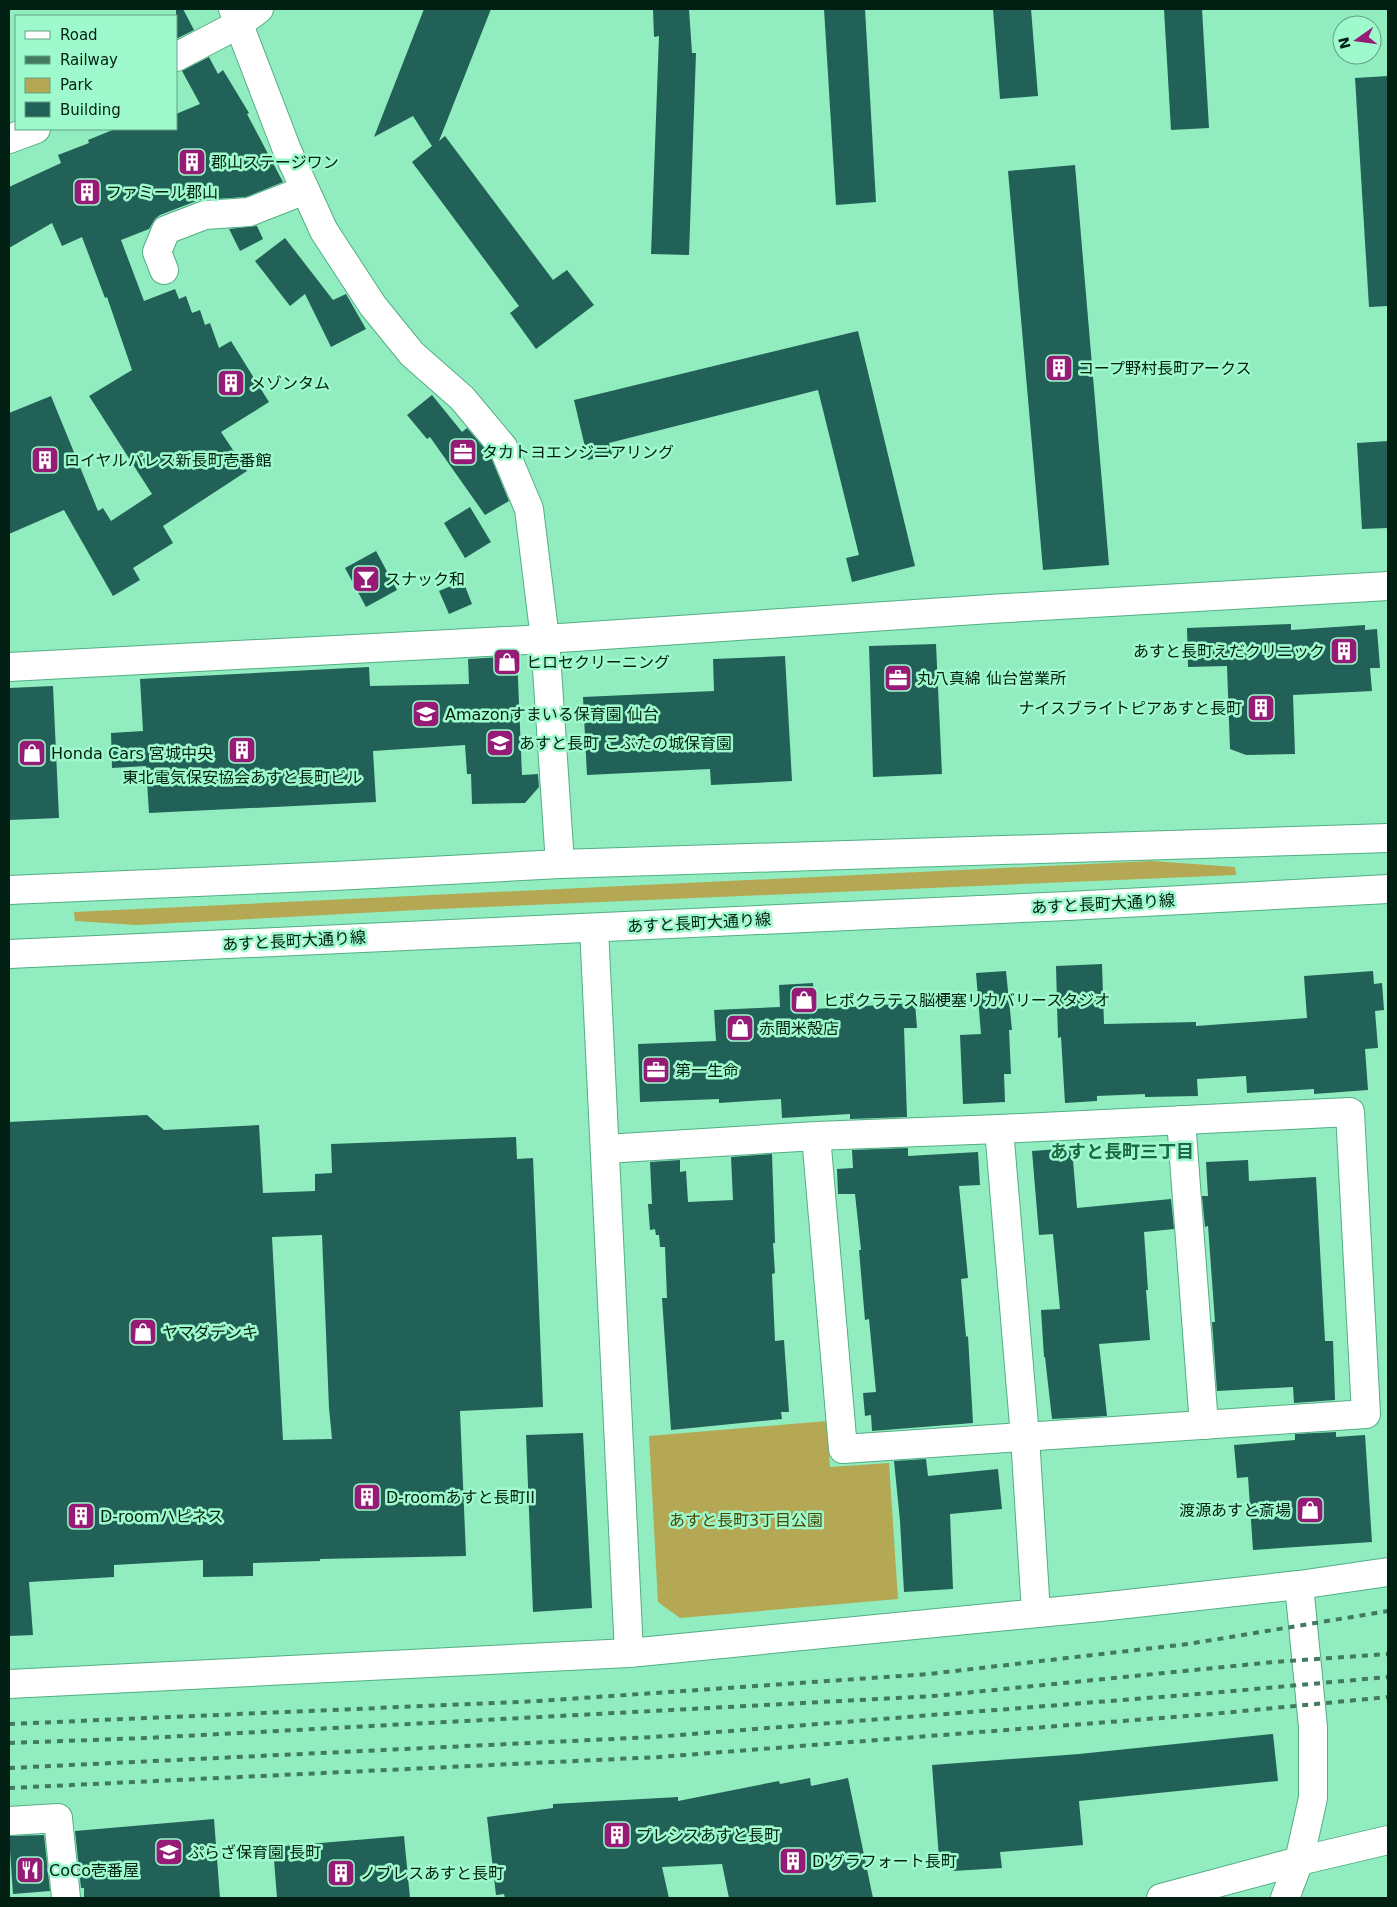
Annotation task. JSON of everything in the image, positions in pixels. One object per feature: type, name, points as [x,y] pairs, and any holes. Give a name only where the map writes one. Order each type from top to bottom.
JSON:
[{"type":"street","points":[[178,56],[243,14],[287,150],[324,230],[373,306],[412,354],[462,398],[503,447],[529,509],[545,639],[560,864]]},
{"type":"street","points":[[9,139],[33,130]]},
{"type":"street","points":[[164,270],[157,252],[166,230],[205,215],[249,212],[305,190]]},
{"type":"street","points":[[9,667],[545,639],[955,611],[1388,586]]},
{"type":"street","points":[[9,890],[560,864],[1388,838]]},
{"type":"street","name":"あすと長町大通り線","points":[[9,954],[1058,907],[1388,889]]},
{"type":"street","points":[[594,928],[629,1653]]},
{"type":"street","points":[[604,1149],[816,1136],[1350,1112],[1366,1414],[843,1449],[816,1136]]},
{"type":"street","points":[[1181,1120],[1204,1425]]},
{"type":"street","points":[[999,1129],[1025,1437],[1036,1613]]},
{"type":"street","points":[[9,1684],[629,1653],[1299,1585],[1388,1572]]},
{"type":"street","points":[[1285,1898],[1299,1861],[1313,1798],[1313,1727],[1299,1585]]},
{"type":"street","points":[[9,1821],[58,1818],[66,1898]]},
{"type":"street","points":[[1161,1898],[1299,1861],[1388,1840]]},
{"type":"green space","points":[[1152,861],[1235,867],[1236,875],[437,909],[137,925],[75,921],[74,912]]},
{"type":"green space","name":"あすと長町3丁目公園","points":[[827,1421],[830,1467],[889,1463],[898,1599],[680,1618],[658,1602],[649,1436]]},
{"type":"building","points":[[176,9],[183,9],[194,30],[178,38],[178,15],[176,15]]},
{"type":"building","points":[[424,9],[491,9],[439,141],[445,136],[553,280],[567,270],[594,305],[536,349],[510,313],[519,306],[412,162],[432,146],[413,116],[374,137]]},
{"type":"building","points":[[653,9],[689,9],[692,53],[696,53],[689,255],[651,254],[659,36],[654,37]]},
{"type":"building","points":[[824,9],[865,9],[876,202],[836,205]]},
{"type":"building","points":[[993,9],[1031,9],[1038,96],[1000,99]]},
{"type":"building","points":[[1164,9],[1202,9],[1209,128],[1171,130]]},
{"type":"building","points":[[209,57],[218,74],[223,70],[249,113],[247,114],[283,182],[246,197],[199,200],[160,215],[149,229],[121,240],[144,301],[175,289],[179,299],[186,296],[192,313],[200,310],[205,325],[210,323],[219,348],[231,341],[269,402],[221,432],[247,471],[163,526],[173,543],[133,568],[140,580],[113,596],[64,510],[9,534],[9,413],[51,396],[98,511],[103,508],[111,521],[152,494],[89,396],[132,370],[107,297],[105,298],[82,237],[62,246],[52,223],[9,248],[9,187],[61,163],[58,155],[89,143],[88,140],[113,130],[178,130],[178,113],[200,104],[182,71]]},
{"type":"building","points":[[1388,76],[1388,306],[1369,307],[1355,78]]},
{"type":"building","name":"コープ野村長町アークス","points":[[1075,165],[1109,565],[1043,570],[1008,171]]},
{"type":"building","points":[[257,226],[263,239],[240,251],[229,229]]},
{"type":"building","points":[[285,238],[333,300],[346,294],[366,329],[331,347],[305,294],[290,306],[255,261]]},
{"type":"building","points":[[858,331],[915,566],[852,582],[846,558],[859,555],[818,390],[609,443],[612,454],[588,460],[574,400]]},
{"type":"building","points":[[432,395],[462,432],[467,428],[490,455],[509,501],[485,515],[430,437],[427,439],[407,415]]},
{"type":"building","points":[[1388,441],[1388,528],[1362,529],[1357,443]]},
{"type":"building","points":[[470,507],[491,542],[465,558],[444,523]]},
{"type":"building","points":[[376,551],[397,590],[366,607],[345,568]]},
{"type":"building","points":[[463,581],[472,604],[449,614],[439,591]]},
{"type":"building","name":"ナイスブライトピアあすと長町","points":[[1291,624],[1291,630],[1365,625],[1365,630],[1377,629],[1380,668],[1370,668],[1372,691],[1293,695],[1295,754],[1246,755],[1230,749],[1227,666],[1188,667],[1187,628]]},
{"type":"building","points":[[936,644],[942,774],[873,777],[869,646]]},
{"type":"building","name":"東北電気保安協会あすと長町ビル","points":[[517,656],[522,775],[538,774],[539,787],[525,803],[472,804],[471,774],[467,774],[465,745],[373,751],[376,802],[149,813],[146,766],[112,768],[111,733],[143,731],[140,679],[369,667],[370,686],[469,684],[468,659]]},
{"type":"building","points":[[785,656],[792,781],[711,785],[710,769],[587,775],[583,697],[714,691],[713,659]]},
{"type":"building","name":"Honda Cars 宮城中央","points":[[53,686],[59,818],[9,820],[9,688]]},
{"type":"building","points":[[1102,964],[1104,1024],[1196,1022],[1196,1026],[1307,1018],[1304,976],[1373,971],[1374,984],[1382,983],[1384,1010],[1375,1011],[1378,1048],[1365,1049],[1368,1090],[1314,1094],[1314,1089],[1247,1093],[1246,1076],[1197,1079],[1198,1096],[1145,1097],[1145,1094],[1097,1096],[1097,1101],[1065,1103],[1061,1037],[1058,1038],[1056,966]]},
{"type":"building","points":[[1006,971],[1012,1030],[1009,1030],[1011,1074],[1004,1074],[1005,1102],[963,1104],[960,1035],[981,1034],[976,973]]},
{"type":"building","points":[[813,983],[814,1009],[915,1003],[917,1028],[904,1028],[907,1117],[850,1119],[850,1114],[782,1118],[781,1099],[719,1103],[719,1099],[640,1102],[638,1044],[716,1041],[714,1010],[780,1007],[779,985]]},
{"type":"building","points":[[147,1115],[164,1130],[259,1125],[263,1193],[315,1191],[315,1174],[332,1173],[331,1144],[516,1137],[517,1159],[533,1158],[543,1407],[460,1411],[466,1556],[320,1559],[320,1561],[253,1563],[253,1576],[203,1577],[203,1560],[114,1565],[114,1577],[29,1582],[33,1635],[9,1636],[9,1122]],"holes":[[[322,1235],[332,1439],[283,1440],[272,1237]]]},
{"type":"building","points":[[908,1148],[908,1156],[978,1152],[980,1185],[959,1186],[968,1278],[961,1279],[966,1337],[968,1336],[973,1423],[872,1431],[871,1415],[865,1416],[863,1393],[876,1392],[869,1319],[865,1320],[859,1250],[861,1250],[855,1194],[838,1194],[837,1169],[853,1168],[852,1150]]},
{"type":"building","points":[[1072,1148],[1077,1208],[1171,1199],[1174,1229],[1144,1232],[1150,1340],[1099,1344],[1107,1416],[1052,1419],[1044,1357],[1041,1310],[1060,1309],[1053,1234],[1039,1235],[1032,1151]]},
{"type":"building","points":[[772,1154],[775,1273],[772,1274],[775,1341],[784,1340],[789,1412],[781,1412],[782,1419],[671,1430],[662,1298],[667,1298],[665,1247],[660,1247],[659,1235],[656,1235],[655,1229],[650,1230],[648,1204],[652,1204],[650,1162],[680,1160],[680,1172],[686,1171],[688,1202],[733,1200],[731,1157]]},
{"type":"building","points":[[1248,1160],[1249,1181],[1316,1177],[1325,1341],[1333,1341],[1335,1400],[1294,1403],[1293,1387],[1217,1391],[1212,1322],[1215,1322],[1208,1226],[1205,1227],[1202,1196],[1208,1196],[1206,1162]]},
{"type":"building","name":"渡源あすと斎場","points":[[1336,1432],[1336,1437],[1365,1435],[1372,1542],[1253,1550],[1248,1477],[1237,1478],[1234,1445],[1295,1440],[1295,1434]]},
{"type":"building","points":[[583,1433],[592,1608],[533,1612],[526,1435]]},
{"type":"building","points":[[926,1459],[928,1476],[998,1469],[1002,1509],[950,1514],[953,1589],[904,1592],[894,1461]]},
{"type":"building","points":[[1273,1734],[1278,1781],[1079,1801],[1083,1845],[1000,1852],[1002,1868],[953,1871],[952,1857],[939,1858],[932,1765],[1079,1754]]},
{"type":"building","points":[[810,1778],[811,1786],[848,1778],[873,1898],[729,1898],[722,1864],[662,1867],[669,1898],[505,1898],[504,1894],[496,1895],[487,1817],[553,1808],[553,1804],[678,1797],[678,1801],[779,1781],[780,1784]]},
{"type":"building","points":[[214,1819],[220,1898],[84,1898],[84,1888],[81,1888],[75,1831]]},
{"type":"building","name":"CoCo壱番屋","points":[[44,1835],[50,1891],[13,1894],[9,1836]]},
{"type":"building","name":"ノブレスあすと長町","points":[[404,1836],[410,1898],[277,1898],[273,1847]]},
{"type":"railway","points":[[9,1724],[539,1701],[929,1674],[1188,1644],[1388,1611]]},
{"type":"railway","points":[[9,1743],[146,1738],[934,1696],[1274,1662],[1388,1654]]},
{"type":"railway","points":[[9,1768],[654,1737],[1211,1693],[1388,1677]]},
{"type":"railway","points":[[9,1788],[659,1757],[1212,1714],[1388,1697]]},
{"type":"place","name":"郡山ステージワン","points":[[192,162]]},
{"type":"place","name":"ファミール郡山","points":[[87,192]]},
{"type":"place","name":"コープ野村長町アークス","points":[[1059,368]]},
{"type":"place","name":"メゾンタム","points":[[231,383]]},
{"type":"place","name":"タカトヨエンジニアリング","points":[[463,452]]},
{"type":"place","name":"ロイヤルパレス新長町壱番館","points":[[45,460]]},
{"type":"place","name":"スナック和","points":[[366,579]]},
{"type":"place","name":"あすと長町えだクリニック","points":[[1344,651]]},
{"type":"place","name":"ヒロセクリーニング","points":[[507,662]]},
{"type":"place","name":"丸八真綿 仙台営業所","points":[[898,678]]},
{"type":"place","name":"ナイスブライトピアあすと長町","points":[[1261,708]]},
{"type":"place","name":"Amazonすまいる保育園 仙台","points":[[426,714]]},
{"type":"place","name":"あすと長町 こぶたの城保育園","points":[[500,743]]},
{"type":"place","name":"東北電気保安協会あすと長町ビル","points":[[242,750]]},
{"type":"place","name":"Honda Cars 宮城中央","points":[[32,753]]},
{"type":"place","name":"ヒポクラテス脳梗塞リカバリースタジオ","points":[[804,1000]]},
{"type":"place","name":"赤間米殻店","points":[[740,1028]]},
{"type":"place","name":"第一生命","points":[[656,1070]]},
{"type":"place","name":"ヤマダデンキ","points":[[143,1332]]},
{"type":"place","name":"D-roomあすと長町II","points":[[367,1497]]},
{"type":"place","name":"渡源あすと斎場","points":[[1310,1510]]},
{"type":"place","name":"D-roomハピネス","points":[[81,1516]]},
{"type":"place","name":"プレシスあすと長町","points":[[617,1835]]},
{"type":"place","name":"ぷらざ保育園 長町","points":[[169,1852]]},
{"type":"place","name":"D'グラフォート長町","points":[[793,1861]]},
{"type":"place","name":"CoCo壱番屋","points":[[30,1870]]},
{"type":"place","name":"ノブレスあすと長町","points":[[341,1873]]},
{"type":"district","name":"あすと長町三丁目","points":[[1122,1151]]}]
